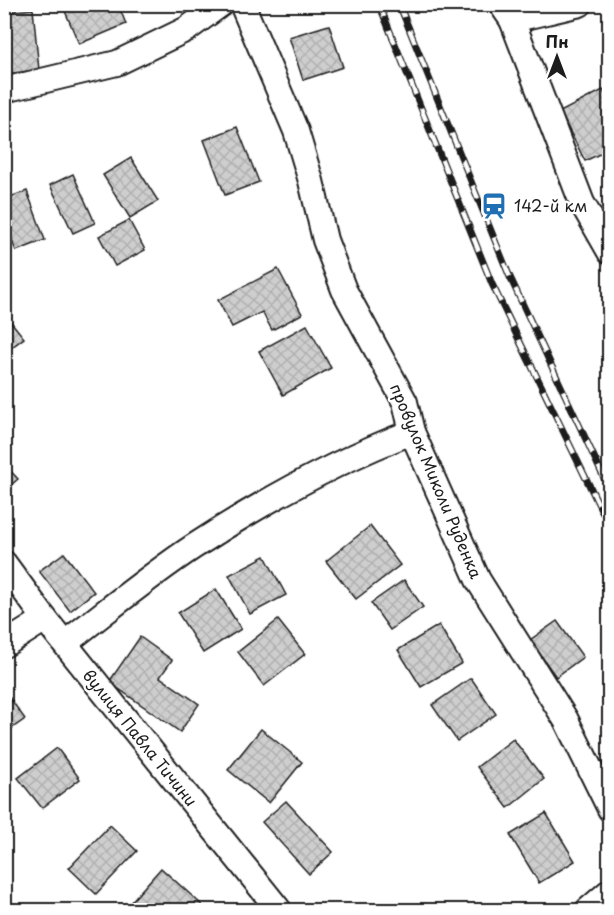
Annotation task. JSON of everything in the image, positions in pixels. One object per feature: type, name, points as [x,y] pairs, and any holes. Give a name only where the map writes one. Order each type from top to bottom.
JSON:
[{"type":"street","points":[[4,90],[117,63],[187,29],[221,4]]},
{"type":"street","name":"провулок Миколи Руденка","points":[[242,4],[296,131],[325,240],[344,290],[405,402],[412,432],[478,580],[566,720],[609,809]]},
{"type":"street","points":[[580,4],[506,12],[582,203],[609,252]]},
{"type":"street","points":[[65,644],[201,542],[276,496],[383,443],[412,432]]},
{"type":"street","name":"вулиця Павла Тичини","points":[[4,563],[45,619],[279,910]]},
{"type":"street","points":[[4,645],[45,619]]},
{"type":"street","points":[[588,910],[609,891]]},
{"type":"building","points":[[62,4],[118,4],[126,24],[79,44]]},
{"type":"building","points":[[33,9],[39,70],[4,74],[4,12]]},
{"type":"building","points":[[329,25],[343,67],[303,80],[289,37]]},
{"type":"building","points":[[603,90],[610,103],[610,149],[585,161],[560,112]]},
{"type":"building","points":[[237,127],[259,182],[225,195],[204,140]]},
{"type":"building","points":[[131,158],[158,201],[130,218],[103,175]]},
{"type":"building","points":[[73,174],[95,223],[73,233],[50,185]]},
{"type":"building","points":[[27,191],[45,240],[16,251],[4,221],[4,199]]},
{"type":"building","points":[[129,220],[145,250],[115,266],[99,236]]},
{"type":"building","points":[[278,269],[302,314],[272,330],[262,312],[232,327],[218,300]]},
{"type":"building","points":[[4,313],[24,338],[4,353]]},
{"type":"building","points":[[307,325],[331,368],[283,395],[259,351]]},
{"type":"building","points":[[4,464],[18,479],[4,491]]},
{"type":"building","points":[[370,526],[400,565],[356,599],[326,561]]},
{"type":"building","points":[[64,553],[94,592],[70,611],[39,571]]},
{"type":"building","points":[[265,556],[286,595],[250,614],[229,575]]},
{"type":"building","points":[[404,580],[423,607],[390,630],[371,603]]},
{"type":"building","points":[[216,589],[241,629],[203,653],[178,613]]},
{"type":"building","points":[[278,620],[305,654],[264,686],[238,652]]},
{"type":"building","points":[[557,621],[583,657],[556,677],[530,640]]},
{"type":"building","points":[[439,625],[462,663],[421,687],[398,650]]},
{"type":"building","points":[[140,637],[172,660],[160,677],[199,704],[180,732],[109,682]]},
{"type":"building","points":[[471,678],[496,714],[457,741],[432,705]]},
{"type":"building","points":[[4,690],[25,719],[4,734]]},
{"type":"building","points":[[261,729],[302,762],[269,803],[228,770]]},
{"type":"building","points":[[513,739],[544,779],[508,808],[477,767]]},
{"type":"building","points":[[57,748],[80,779],[42,808],[18,778]]},
{"type":"building","points":[[286,801],[333,852],[309,874],[262,822]]},
{"type":"building","points":[[546,813],[575,861],[539,883],[510,835]]},
{"type":"building","points":[[110,825],[137,851],[96,894],[69,868]]},
{"type":"building","points":[[161,868],[202,905],[197,910],[138,910],[130,903]]},
{"type":"railway","points":[[379,4],[492,284],[610,528]]},
{"type":"railway","points":[[399,4],[509,275],[610,491]]},
{"type":"place","name":"142-й км","points":[[494,206]]}]
